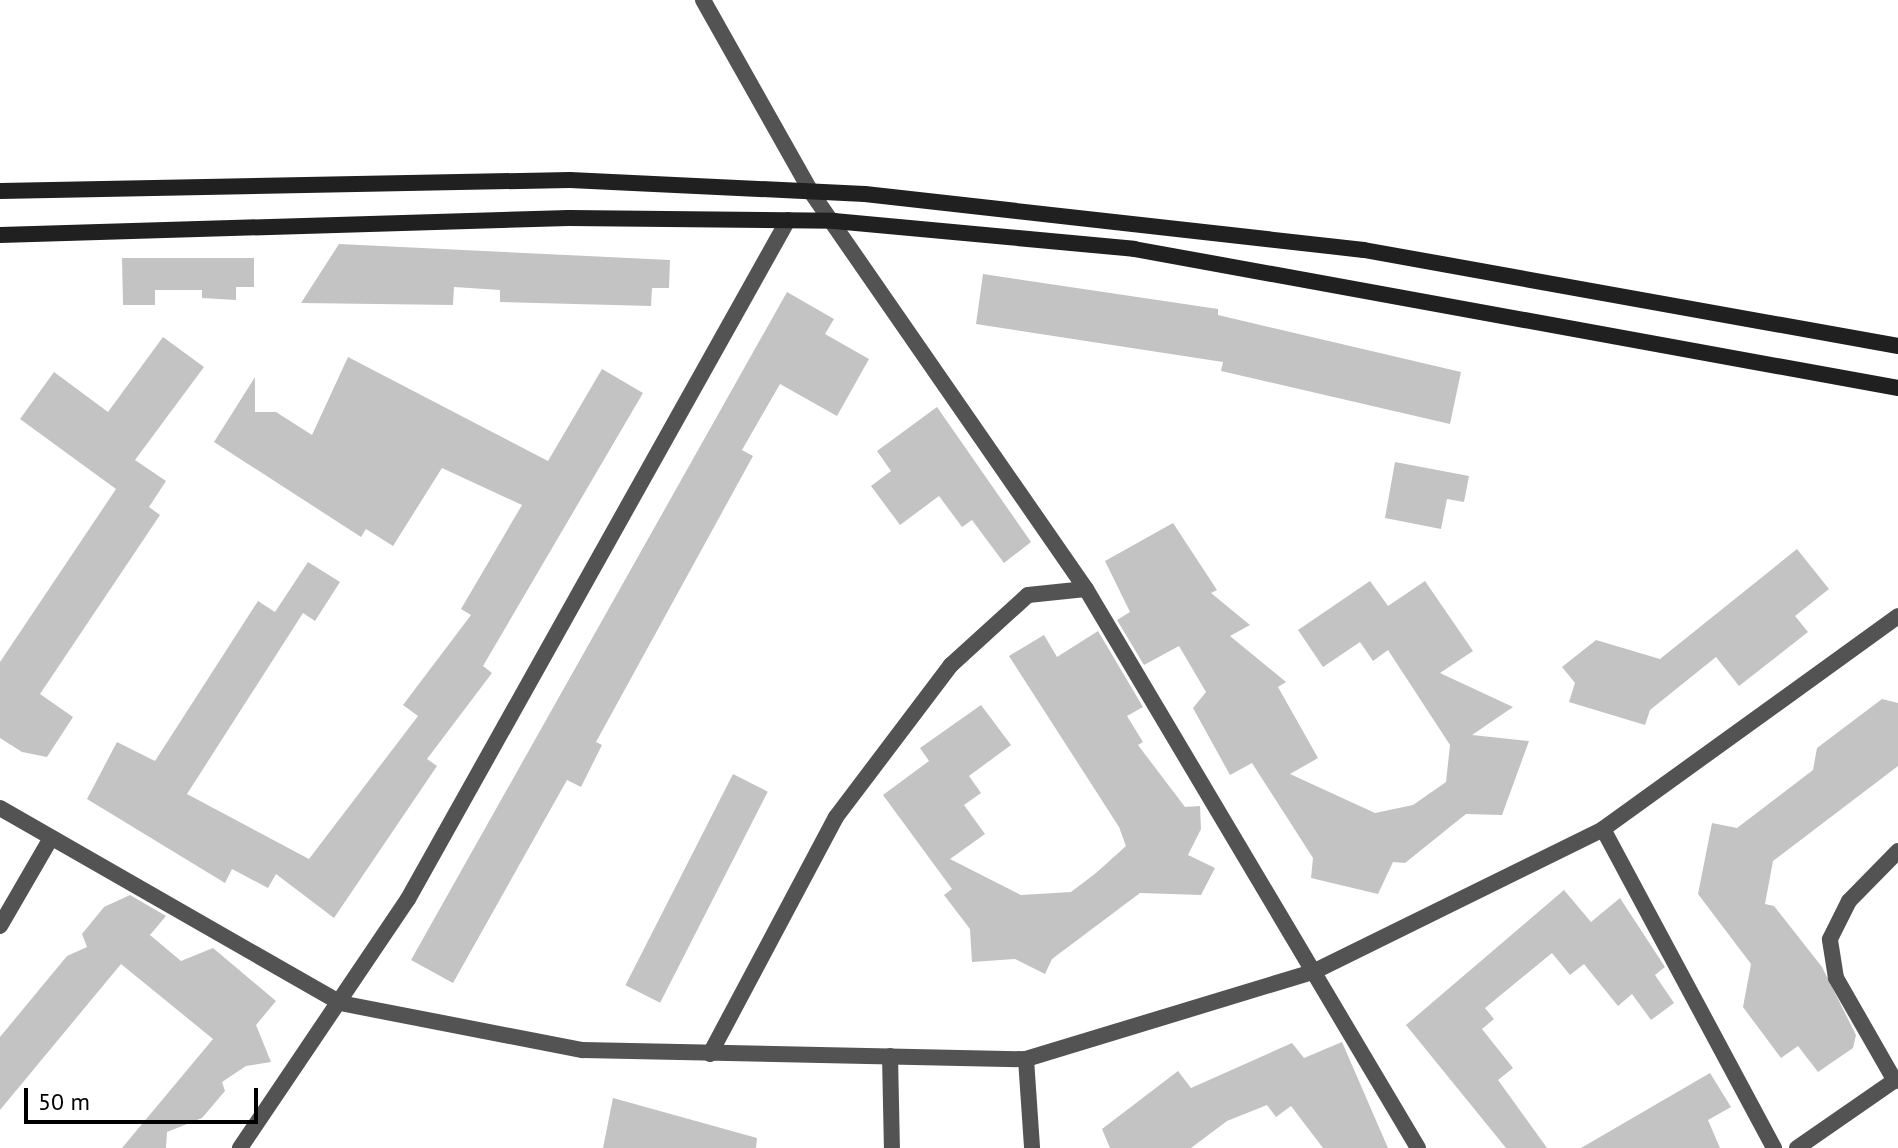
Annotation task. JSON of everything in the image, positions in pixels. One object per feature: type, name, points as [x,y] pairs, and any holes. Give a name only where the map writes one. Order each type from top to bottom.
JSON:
[{"type":"street","points":[[703,0],[811,192],[1086,589],[1418,1148]]},
{"type":"street","points":[[0,191],[570,180],[811,192],[1162,222],[1364,250],[1898,346]]},
{"type":"street","points":[[0,235],[569,218],[834,221],[1134,249],[1898,388]]},
{"type":"street","points":[[240,1148],[408,899],[788,220]]},
{"type":"street","points":[[710,1054],[836,817],[951,665],[1028,595],[1086,589]]},
{"type":"street","points":[[0,808],[340,1003],[582,1050],[1026,1059],[1313,972],[1603,829],[1898,616]]},
{"type":"street","points":[[1603,829],[1774,1148]]},
{"type":"street","points":[[0,926],[51,838]]},
{"type":"street","points":[[1797,1148],[1896,1080],[1836,978],[1830,939],[1849,901],[1898,851]]},
{"type":"street","points":[[890,1056],[892,1148]]},
{"type":"street","points":[[1026,1059],[1032,1148]]},
{"type":"building","points":[[339,244],[670,260],[669,288],[652,288],[651,306],[500,302],[500,290],[454,287],[453,305],[301,303]]},
{"type":"building","points":[[122,258],[254,258],[254,287],[236,287],[236,300],[202,298],[202,290],[155,290],[155,305],[123,305]]},
{"type":"building","points":[[983,274],[1218,309],[1218,315],[1461,372],[1450,424],[1221,371],[1223,362],[976,324]]},
{"type":"building","points":[[787,292],[834,319],[825,334],[869,359],[837,416],[780,384],[742,450],[753,456],[596,742],[602,745],[581,787],[567,780],[453,983],[411,960]]},
{"type":"building","points":[[163,337],[204,367],[135,460],[166,481],[149,507],[160,515],[40,694],[73,717],[47,757],[22,752],[0,738],[0,662],[116,489],[20,419],[54,372],[108,412]]},
{"type":"building","points":[[348,357],[548,461],[602,369],[643,393],[483,666],[492,673],[427,759],[437,766],[334,918],[276,874],[268,888],[232,869],[225,883],[87,799],[117,742],[155,761],[258,601],[275,612],[308,562],[340,582],[315,621],[303,613],[187,794],[309,859],[418,716],[403,705],[471,615],[461,609],[522,505],[442,468],[393,546],[366,529],[361,537],[214,442],[255,377],[255,412],[276,412],[312,435]]},
{"type":"building","points":[[937,407],[1031,542],[1004,563],[972,520],[962,527],[939,496],[900,525],[871,486],[891,471],[877,451]]},
{"type":"building","points":[[1395,462],[1469,476],[1464,502],[1447,499],[1441,529],[1385,518]]},
{"type":"building","points":[[1173,523],[1217,590],[1211,593],[1250,625],[1230,636],[1286,682],[1278,687],[1318,758],[1290,774],[1375,813],[1413,805],[1446,782],[1450,745],[1388,650],[1373,661],[1360,642],[1323,667],[1298,630],[1370,581],[1388,606],[1425,581],[1473,651],[1440,673],[1513,707],[1472,735],[1529,741],[1502,815],[1466,814],[1405,863],[1393,862],[1378,894],[1311,878],[1313,858],[1252,763],[1230,775],[1193,708],[1206,692],[1179,646],[1144,665],[1117,620],[1130,612],[1105,561]]},
{"type":"building","points":[[1797,549],[1829,589],[1795,616],[1808,632],[1739,686],[1716,657],[1650,710],[1645,725],[1569,702],[1575,683],[1562,667],[1596,640],[1660,659]]},
{"type":"building","points":[[1098,631],[1143,707],[1127,716],[1143,742],[1138,745],[1185,807],[1200,806],[1201,829],[1188,855],[1215,868],[1201,895],[1140,893],[1052,959],[1045,974],[1015,959],[972,962],[970,929],[944,895],[952,889],[883,795],[929,761],[920,748],[981,705],[1011,745],[969,776],[981,793],[964,805],[985,834],[950,859],[1021,895],[1071,892],[1096,873],[1126,846],[1119,827],[1009,656],[1044,635],[1057,657]]},
{"type":"building","points":[[1882,699],[1898,703],[1898,766],[1773,861],[1765,904],[1774,906],[1822,967],[1856,1035],[1853,1048],[1818,1072],[1798,1046],[1781,1058],[1743,1007],[1751,964],[1698,894],[1712,823],[1737,828],[1813,770],[1817,748]]},
{"type":"building","points":[[733,774],[768,792],[660,1003],[625,985]]},
{"type":"building","points":[[1564,890],[1591,922],[1620,898],[1665,967],[1655,975],[1674,1003],[1651,1020],[1632,994],[1618,1006],[1584,964],[1570,975],[1552,953],[1485,1008],[1494,1019],[1482,1029],[1513,1068],[1498,1080],[1547,1148],[1506,1148],[1406,1025]]},
{"type":"building","points":[[130,895],[166,916],[150,935],[181,961],[213,948],[276,1001],[256,1025],[271,1062],[246,1066],[222,1082],[225,1091],[202,1118],[167,1132],[166,1148],[122,1148],[213,1039],[121,964],[0,1110],[0,1037],[67,956],[87,947],[82,934],[104,907]]},
{"type":"building","points":[[1342,1042],[1388,1148],[1323,1148],[1291,1106],[1276,1117],[1267,1105],[1227,1121],[1191,1148],[1110,1148],[1102,1129],[1178,1071],[1191,1088],[1292,1043],[1304,1058]]},
{"type":"building","points":[[1710,1073],[1731,1107],[1708,1120],[1720,1148],[1581,1148]]},
{"type":"building","points":[[613,1098],[757,1138],[756,1148],[603,1148]]}]
